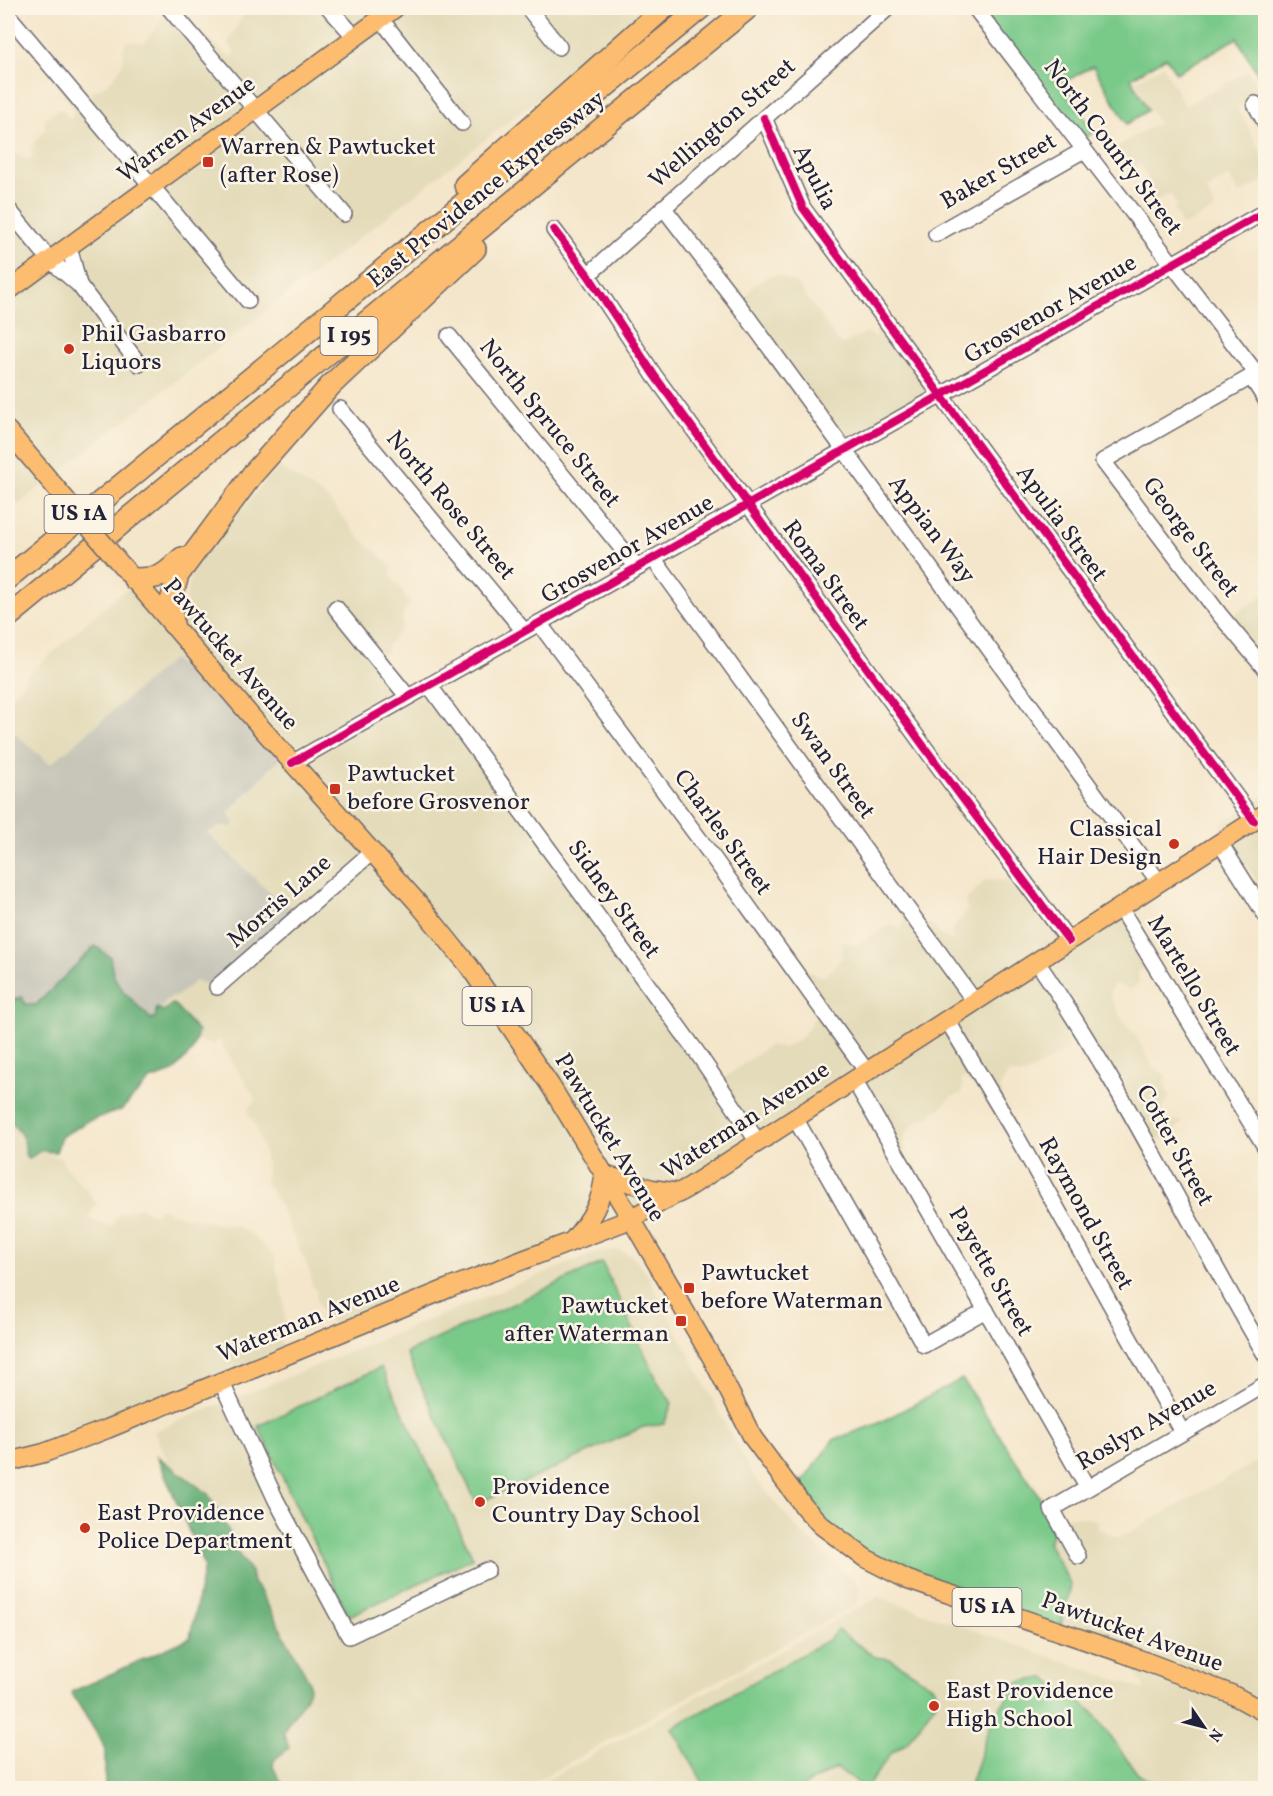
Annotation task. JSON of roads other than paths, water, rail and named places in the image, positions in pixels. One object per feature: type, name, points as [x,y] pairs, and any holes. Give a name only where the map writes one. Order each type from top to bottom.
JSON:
[{"type":"highway","points":[[255,375],[664,8]]},
{"type":"highway","name":"East Providence Expressway","points":[[8,576],[701,8]]},
{"type":"highway","name":"East Providence Expressway","points":[[8,617],[748,8]]},
{"type":"highway","points":[[173,624],[171,601],[175,581],[261,465],[331,385],[615,117]]},
{"type":"highway","points":[[134,579],[153,579],[166,575],[213,527]]},
{"type":"highway","points":[[8,627],[82,556]]},
{"type":"main road","name":"Warren Avenue","points":[[8,291],[388,13]]},
{"type":"main road","name":"Pawtucket Avenue","points":[[8,431],[469,966],[550,1085],[631,1219],[712,1358],[753,1438],[805,1508],[839,1540],[865,1558],[908,1580],[1123,1653],[1231,1694],[1266,1713]]},
{"type":"main road","name":"Waterman Avenue","points":[[8,1462],[44,1453],[631,1219],[679,1193],[759,1142],[1260,817]]},
{"type":"main road","points":[[571,1242],[593,1216],[603,1193],[604,1175],[652,1189],[679,1193]]},
{"type":"street","points":[[169,8],[344,214]]},
{"type":"street","points":[[329,8],[355,37]]},
{"type":"street","points":[[528,8],[559,47]]},
{"type":"street","name":"Wellington Street","points":[[588,275],[888,8]]},
{"type":"street","name":"North County Street","points":[[977,8],[1084,150],[1258,373],[1266,400]]},
{"type":"street","points":[[388,13],[462,123]]},
{"type":"street","points":[[8,15],[248,301]]},
{"type":"street","points":[[1255,104],[1266,124]]},
{"type":"street","name":"Apulia","points":[[764,118],[803,208],[835,252]]},
{"type":"street","name":"Baker Street","points":[[936,234],[1084,150]]},
{"type":"street","name":"Appian Way","points":[[663,207],[746,315],[843,450],[1002,663],[1159,882]]},
{"type":"street","points":[[8,209],[50,260],[79,285],[139,364]]},
{"type":"street","name":"Grosvenor Avenue","points":[[292,763],[1266,211]]},
{"type":"street","name":"Roma Street","points":[[554,230],[588,275],[654,375],[936,763],[1069,941]]},
{"type":"street","points":[[69,246],[79,285]]},
{"type":"street","name":"Apulia Street","points":[[835,252],[1260,817]]},
{"type":"street","name":"North Spruce Street","points":[[449,336],[638,567]]},
{"type":"street","name":"George Street","points":[[1258,373],[1103,460],[1220,615],[1266,670]]},
{"type":"street","name":"North Rose Street","points":[[340,409],[524,631]]},
{"type":"street","name":"Swan Street","points":[[653,558],[975,1002]]},
{"type":"street","points":[[336,608],[408,697]]},
{"type":"street","name":"Charles Street","points":[[539,622],[712,856],[861,1076]]},
{"type":"street","name":"Sidney Street","points":[[429,685],[696,1051],[759,1142]]},
{"type":"street","points":[[1220,843],[1266,916]]},
{"type":"street","name":"Morris Lane","points":[[217,987],[372,852]]},
{"type":"street","name":"Martello Street","points":[[1120,908],[1266,1148]]},
{"type":"street","name":"Cotter Street","points":[[1037,962],[1070,1010],[1107,1072],[1266,1356]]},
{"type":"street","name":"Raymond Street","points":[[947,1020],[1013,1130],[1182,1432]]},
{"type":"street","name":"Payette Street","points":[[861,1076],[986,1310],[1087,1486]]},
{"type":"street","points":[[795,1118],[924,1345],[986,1310]]},
{"type":"street","points":[[221,1381],[276,1500],[349,1636],[487,1570]]},
{"type":"street","name":"Roslyn Avenue","points":[[1077,1556],[1052,1509],[1087,1486],[1266,1384]]},
{"type":"place","name":"Warren & Pawtucket (after Rose)","points":[[208,162]]},
{"type":"place","name":"Phil Gasbarro Liquors","points":[[69,349]]},
{"type":"place","name":"Pawtucket before Grosvenor","points":[[335,789]]},
{"type":"place","name":"Classical Hair Design","points":[[1174,844]]},
{"type":"place","name":"Pawtucket before Waterman","points":[[689,1288]]},
{"type":"place","name":"Pawtucket after Waterman","points":[[681,1321]]},
{"type":"place","name":"Providence Country Day School","points":[[480,1502]]},
{"type":"place","name":"East Providence Police Department","points":[[85,1528]]},
{"type":"place","name":"East Providence High School","points":[[934,1706]]}]
